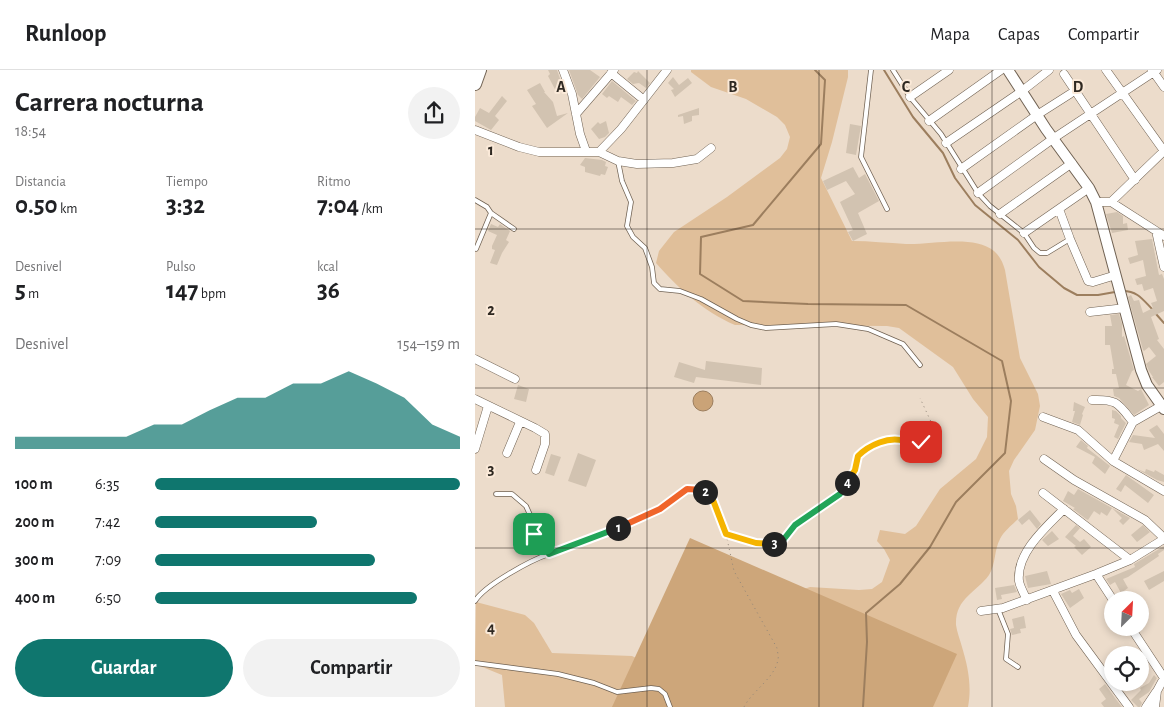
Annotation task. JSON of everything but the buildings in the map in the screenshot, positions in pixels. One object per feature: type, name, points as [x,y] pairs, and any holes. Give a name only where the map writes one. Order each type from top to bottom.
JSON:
[{"type":"highway","points":[[475,84],[479,70]]},
{"type":"main road","points":[[1008,70],[1037,115],[1089,188],[1096,202],[1141,370],[1147,385],[1162,408]]},
{"type":"street","points":[[563,70],[572,94],[586,151]]},
{"type":"street","points":[[599,152],[621,129],[667,70]]},
{"type":"street","points":[[910,97],[949,70]]},
{"type":"street","points":[[929,121],[1001,70]]},
{"type":"street","points":[[946,143],[1022,91],[1049,70]]},
{"type":"street","points":[[1106,70],[1164,151],[1111,202]]},
{"type":"street","points":[[978,194],[1054,138],[1154,71],[1164,87]]},
{"type":"street","points":[[576,114],[612,72],[644,100]]},
{"type":"street","points":[[1064,74],[1135,180]]},
{"type":"street","points":[[961,169],[1070,94]]},
{"type":"street","points":[[475,130],[519,148],[539,152],[599,152],[618,161],[637,164],[673,164],[697,159],[711,148]]},
{"type":"street","points":[[1000,214],[1072,163]]},
{"type":"street","points":[[1024,233],[1089,188]]},
{"type":"street","points":[[1096,202],[1111,202],[1164,236]]},
{"type":"street","points":[[1059,209],[1069,239],[1088,281],[1093,282],[1116,275]]},
{"type":"street","points":[[1156,231],[1164,267]]},
{"type":"street","points":[[1090,312],[1125,308]]},
{"type":"street","points":[[475,359],[515,379]]},
{"type":"street","points":[[475,399],[545,434],[545,444],[536,470]]},
{"type":"street","points":[[1092,400],[1115,401],[1133,422]]},
{"type":"street","points":[[475,449],[488,406]]},
{"type":"street","points":[[1113,461],[1133,422],[1162,408]]},
{"type":"street","points":[[1043,417],[1078,430],[1113,461],[1164,492]]},
{"type":"street","points":[[507,454],[520,422]]},
{"type":"street","points":[[981,611],[1027,600],[1096,574],[1130,560],[1164,538],[1145,520],[1074,480],[1044,459]]},
{"type":"street","points":[[1043,493],[1130,560]]},
{"type":"street","points":[[1027,600],[1019,582],[1022,561],[1036,538],[1064,509]]},
{"type":"street","points":[[1096,574],[1107,591]]},
{"type":"street","points":[[1053,591],[1076,634],[1129,707]]},
{"type":"street","points":[[1136,636],[1164,678],[1146,707]]},
{"type":"street","points":[[1155,707],[1157,691]]},
{"type":"lane","points":[[871,70],[861,157],[887,209]]},
{"type":"lane","points":[[893,71],[910,97],[941,134],[978,194],[1024,233],[1034,248],[1040,253],[1047,253],[1069,239]]},
{"type":"lane","points":[[618,161],[622,181],[631,202],[627,226],[633,237],[645,248],[652,267],[654,283],[660,289],[680,291],[701,299],[737,319],[766,328],[836,324],[868,329],[903,344],[920,365]]},
{"type":"lane","points":[[475,200],[487,207],[491,213],[514,229]]},
{"type":"lane","points":[[477,249],[491,213]]},
{"type":"lane","points":[[475,601],[478,595],[492,585],[537,558],[549,554],[534,534],[531,517],[526,506],[512,494],[496,494]]},
{"type":"lane","points":[[997,608],[1008,634],[1007,659],[1018,668]]},
{"type":"lane","points":[[475,663],[558,674],[594,683],[617,692],[651,688],[659,689],[665,694],[670,707]]},
{"type":"path","points":[[726,534],[756,543],[780,544],[801,520],[840,494],[853,475],[856,462],[861,454],[881,442],[895,440],[916,445],[928,437],[932,424],[920,398]]},
{"type":"path","points":[[549,554],[660,509],[687,489],[703,490],[713,500],[726,534],[734,571],[777,648],[779,659],[775,668],[763,685],[753,693],[744,707]]},
{"type":"shaded area","points":[[691,70],[848,70],[848,77],[832,142],[821,178],[852,241],[906,244],[975,243],[994,251],[1002,262],[1020,358],[1038,394],[1040,406],[1035,430],[1014,460],[1009,471],[1011,494],[1016,506],[1018,519],[1005,531],[1000,539],[989,575],[963,602],[957,616],[956,628],[969,677],[968,707],[799,707],[785,595],[810,587],[872,589],[882,582],[890,560],[877,541],[880,530],[905,534],[916,526],[940,489],[976,459],[987,437],[988,417],[973,399],[953,367],[899,328],[887,326],[735,325],[702,306],[673,281],[656,263],[659,251],[674,232],[727,197],[780,158],[787,149],[790,137],[785,125],[777,117],[746,99],[711,87],[691,72]]},
{"type":"shaded area","points":[[703,391],[710,394],[713,401],[710,408],[703,411],[696,408],[693,401],[696,394]]},
{"type":"shaded area","points":[[690,538],[957,654],[933,707],[612,707]]},
{"type":"shaded area","points":[[476,602],[525,615],[534,623],[552,653],[632,656],[657,668],[677,707],[505,707],[502,675],[475,664]]},
{"type":"waterway","points":[[815,70],[825,80],[821,144],[753,225],[701,237],[700,274],[743,301],[906,305],[1002,361],[1011,401],[1005,453],[956,502],[930,547],[900,584],[866,613],[867,642],[863,707]]},
{"type":"waterway","points":[[884,70],[913,117],[943,153],[955,178],[975,205],[1018,240],[1039,267],[1064,288],[1077,295],[1098,295],[1115,292]]},
{"type":"waterway","points":[[1123,291],[1136,294],[1153,310]]},
{"type":"waterway","points":[[1156,314],[1164,323]]},
{"type":"route","points":[[534,534],[549,554],[660,509],[687,489],[703,490],[713,500],[726,534],[756,543],[780,544],[795,525],[840,494],[853,475],[858,456],[881,442],[895,440],[916,445],[921,442]]}]
